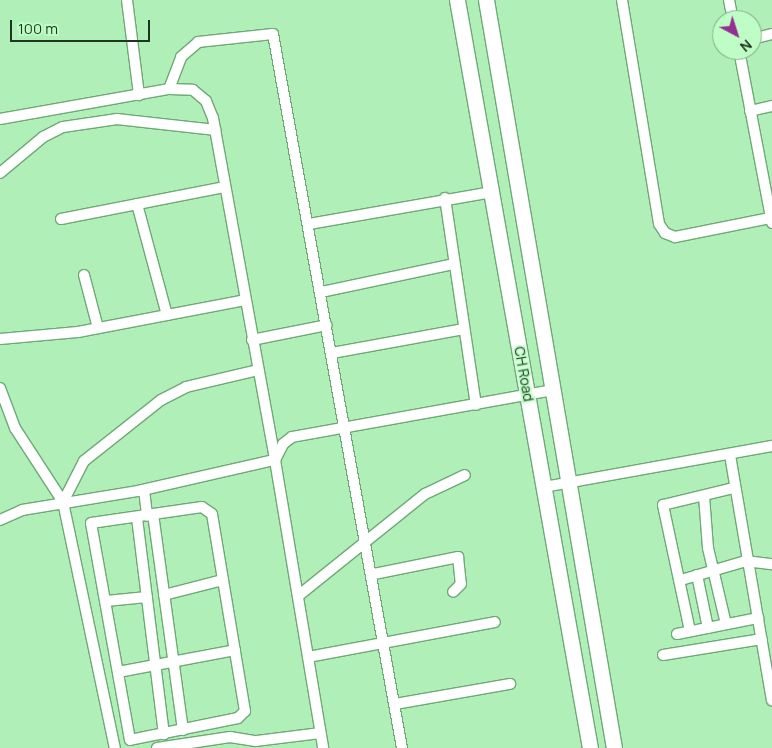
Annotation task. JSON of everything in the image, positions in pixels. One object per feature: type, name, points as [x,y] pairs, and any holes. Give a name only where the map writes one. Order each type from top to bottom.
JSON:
[{"type":"street","points":[[127,0],[139,94]]},
{"type":"street","name":"CH Road","points":[[457,0],[590,748]]},
{"type":"street","name":"CH Road","points":[[486,0],[614,748]]},
{"type":"street","points":[[622,0],[659,224],[665,233],[675,237],[771,220],[770,206],[741,60]]},
{"type":"street","points":[[169,89],[181,57],[198,42],[273,34],[374,574],[402,748]]},
{"type":"street","points":[[0,119],[169,89],[193,90],[206,101],[215,130],[275,460],[323,748]]},
{"type":"street","points":[[750,111],[772,106]]},
{"type":"street","points":[[0,173],[44,137],[63,127],[117,119],[215,130]]},
{"type":"street","points":[[61,219],[224,187]]},
{"type":"street","points":[[309,224],[444,198],[492,192]]},
{"type":"street","points":[[444,198],[476,405]]},
{"type":"street","points":[[137,204],[167,315]]},
{"type":"street","points":[[321,292],[454,264]]},
{"type":"street","points":[[84,275],[98,328]]},
{"type":"street","points":[[0,339],[98,328],[245,300]]},
{"type":"street","points":[[252,340],[327,325]]},
{"type":"street","points":[[332,353],[464,329]]},
{"type":"street","points":[[63,502],[84,461],[161,400],[186,387],[258,370]]},
{"type":"street","points":[[0,388],[15,428],[63,502],[115,748]]},
{"type":"street","points":[[275,460],[283,444],[292,437],[554,390]]},
{"type":"street","points":[[544,487],[772,446]]},
{"type":"street","points":[[730,455],[746,561],[770,669],[772,700]]},
{"type":"street","points":[[0,520],[22,510],[144,490],[275,460]]},
{"type":"street","points":[[298,596],[425,494],[465,475]]},
{"type":"street","points":[[690,631],[664,505],[734,488]]},
{"type":"street","points":[[144,490],[147,597],[164,734]]},
{"type":"street","points":[[704,496],[714,570],[726,624]]},
{"type":"street","points":[[207,509],[212,514],[235,650],[243,715],[179,731],[130,740],[91,523],[145,516],[207,509]]},
{"type":"street","points":[[145,516],[164,594],[174,662],[179,731],[176,745]]},
{"type":"street","points":[[374,574],[458,557],[461,584],[453,592]]},
{"type":"street","points":[[681,580],[746,561],[772,564]]},
{"type":"street","points":[[697,575],[708,628]]},
{"type":"street","points":[[164,594],[223,580]]},
{"type":"street","points":[[106,601],[147,597]]},
{"type":"street","points":[[676,634],[758,618]]},
{"type":"street","points":[[308,657],[495,622]]},
{"type":"street","points":[[663,655],[762,639]]},
{"type":"street","points":[[118,672],[235,650]]},
{"type":"street","points":[[395,704],[510,684]]},
{"type":"street","points":[[157,748],[230,737],[246,744],[320,733]]}]
